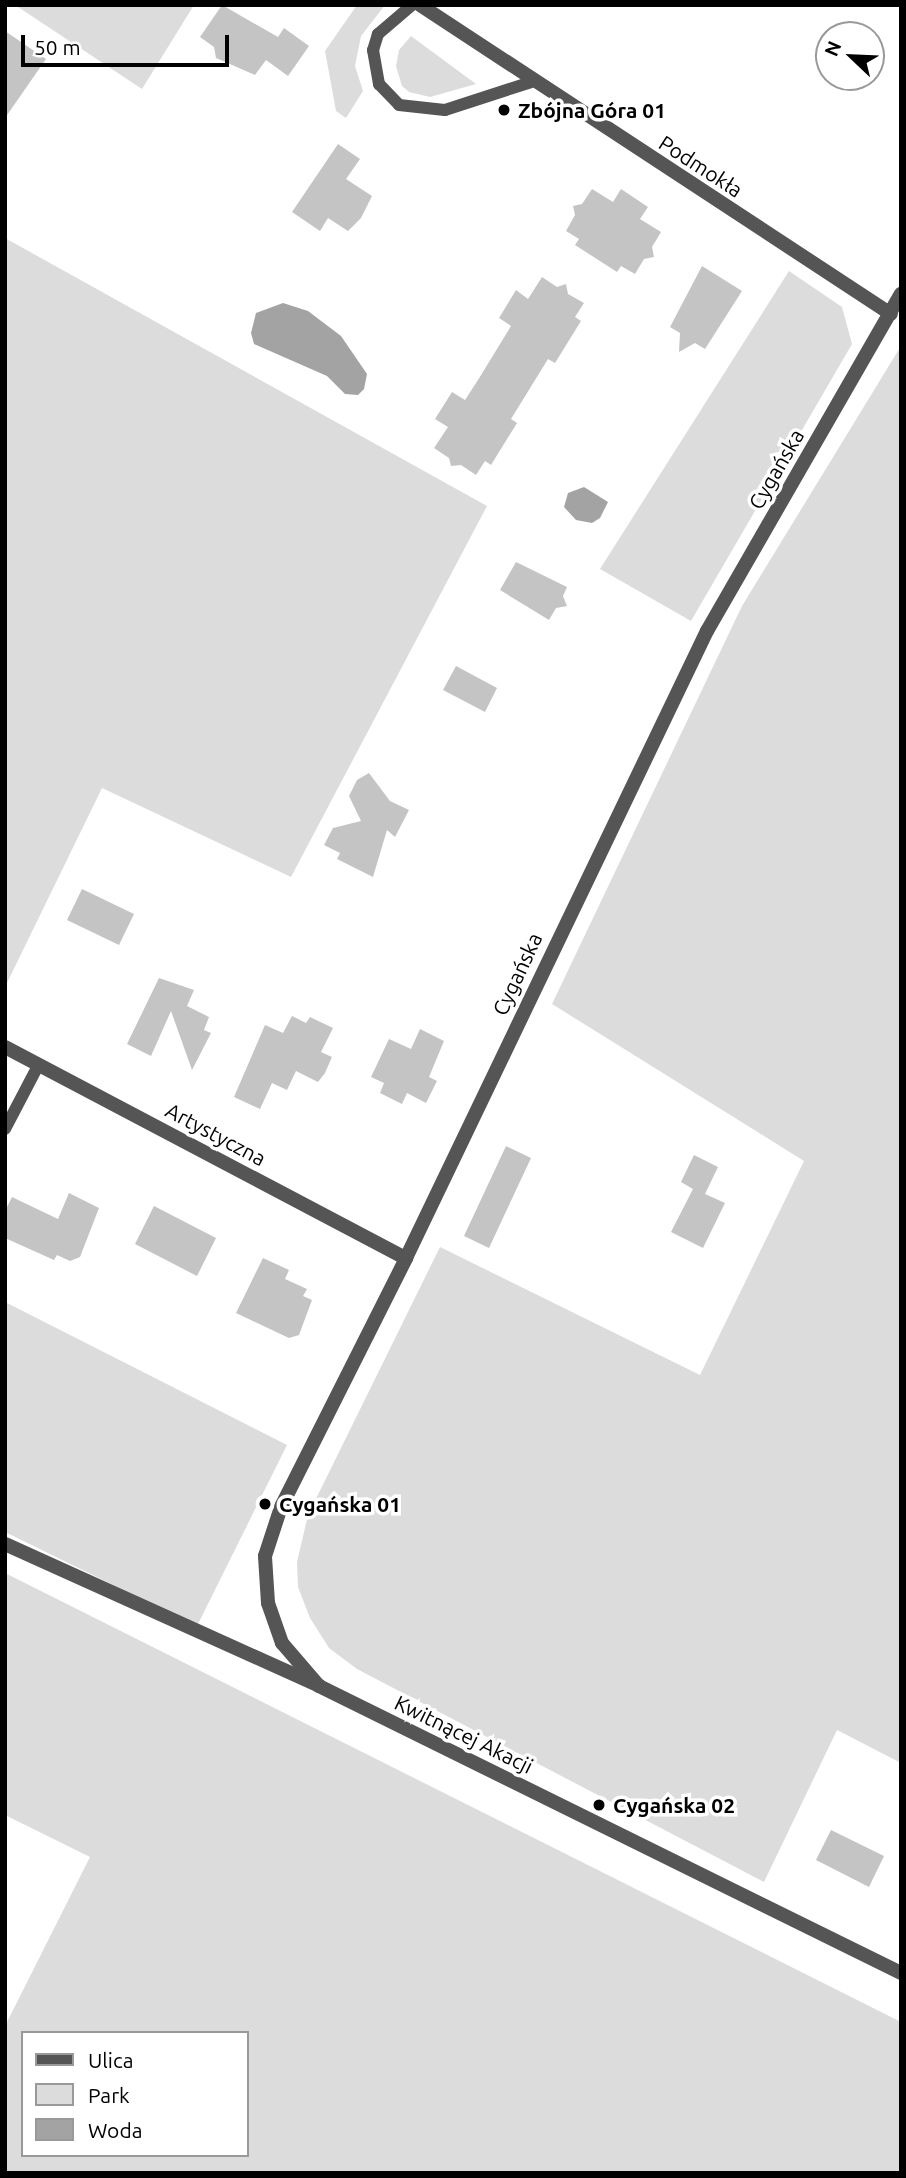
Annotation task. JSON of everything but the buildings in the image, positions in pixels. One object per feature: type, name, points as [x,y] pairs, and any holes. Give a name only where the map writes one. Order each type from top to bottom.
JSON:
[{"type":"street","name":"Podmokła","points":[[420,5],[531,82],[891,314]]},
{"type":"street","name":"Cygańska","points":[[319,1686],[282,1643],[268,1603],[265,1556],[281,1507],[406,1258],[707,631],[901,294]]},
{"type":"street","name":"Artystyczna","points":[[5,1047],[406,1258]]},
{"type":"street","name":"Kwitnącej Akacji","points":[[5,1544],[319,1686],[901,1973]]},
{"type":"lane","points":[[412,5],[378,34],[373,50],[379,84],[398,105],[445,110],[531,82]]},
{"type":"lane","points":[[5,1129],[39,1064]]},
{"type":"green space","points":[[15,5],[194,5],[142,89]]},
{"type":"green space","points":[[357,5],[385,5],[361,36],[355,66],[363,91],[346,118],[336,111],[325,51]]},
{"type":"green space","points":[[411,36],[476,84],[430,97],[409,92],[402,86],[396,66],[399,50]]},
{"type":"green space","points":[[5,238],[487,506],[291,877],[102,788],[5,987]]},
{"type":"green space","points":[[789,271],[842,307],[852,344],[691,621],[600,569]]},
{"type":"green space","points":[[901,346],[901,1763],[837,1730],[764,1882],[357,1669],[329,1648],[310,1618],[298,1587],[297,1562],[308,1515],[440,1247],[700,1375],[804,1161],[552,1004],[742,606]]},
{"type":"green space","points":[[5,1302],[287,1445],[197,1626],[5,1532]]},
{"type":"green space","points":[[5,1573],[901,2022],[901,2173],[5,2173],[5,2026],[90,1857],[5,1815]]},
{"type":"water","points":[[283,303],[308,311],[341,336],[367,374],[364,389],[358,395],[345,394],[327,376],[254,344],[251,333],[256,313]]},
{"type":"water","points":[[584,487],[608,502],[600,518],[592,523],[576,520],[564,507],[568,493]]},
{"type":"place","name":"Zbójna Góra 01","points":[[504,110]]},
{"type":"place","name":"Cygańska 01","points":[[265,1504]]},
{"type":"place","name":"Cygańska 02","points":[[599,1805]]}]
